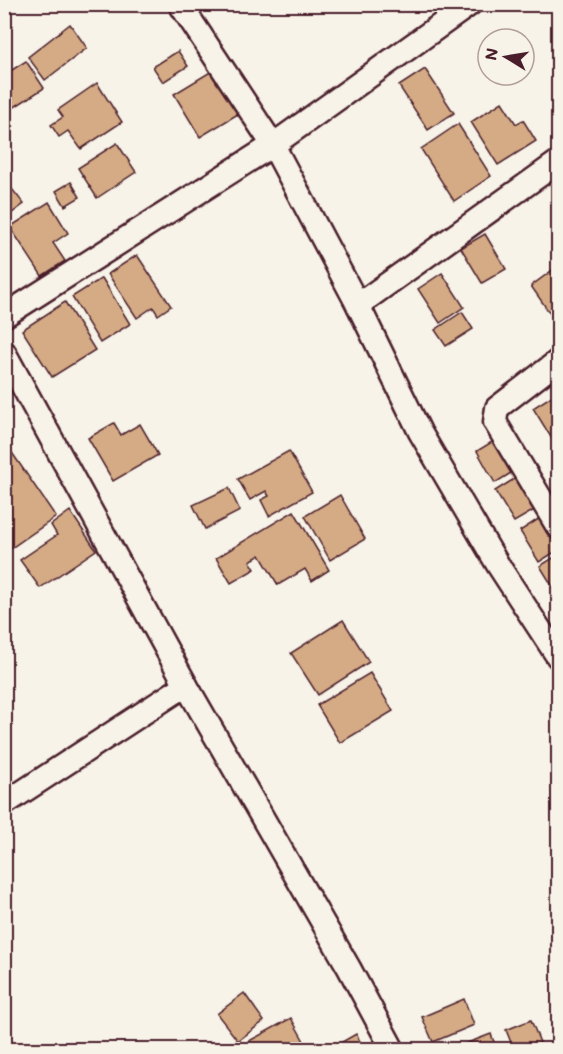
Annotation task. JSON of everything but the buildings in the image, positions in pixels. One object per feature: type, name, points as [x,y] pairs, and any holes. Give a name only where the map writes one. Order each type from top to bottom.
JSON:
[{"type":"street","points":[[180,4],[273,145],[358,304],[420,432],[498,565],[558,657]]},
{"type":"street","points":[[4,316],[273,145],[470,4]]},
{"type":"street","points":[[358,304],[558,162]]},
{"type":"street","points":[[4,352],[186,685],[349,968],[393,1050]]},
{"type":"street","points":[[558,361],[497,408],[495,422],[558,527]]},
{"type":"street","points":[[4,804],[186,685]]}]
